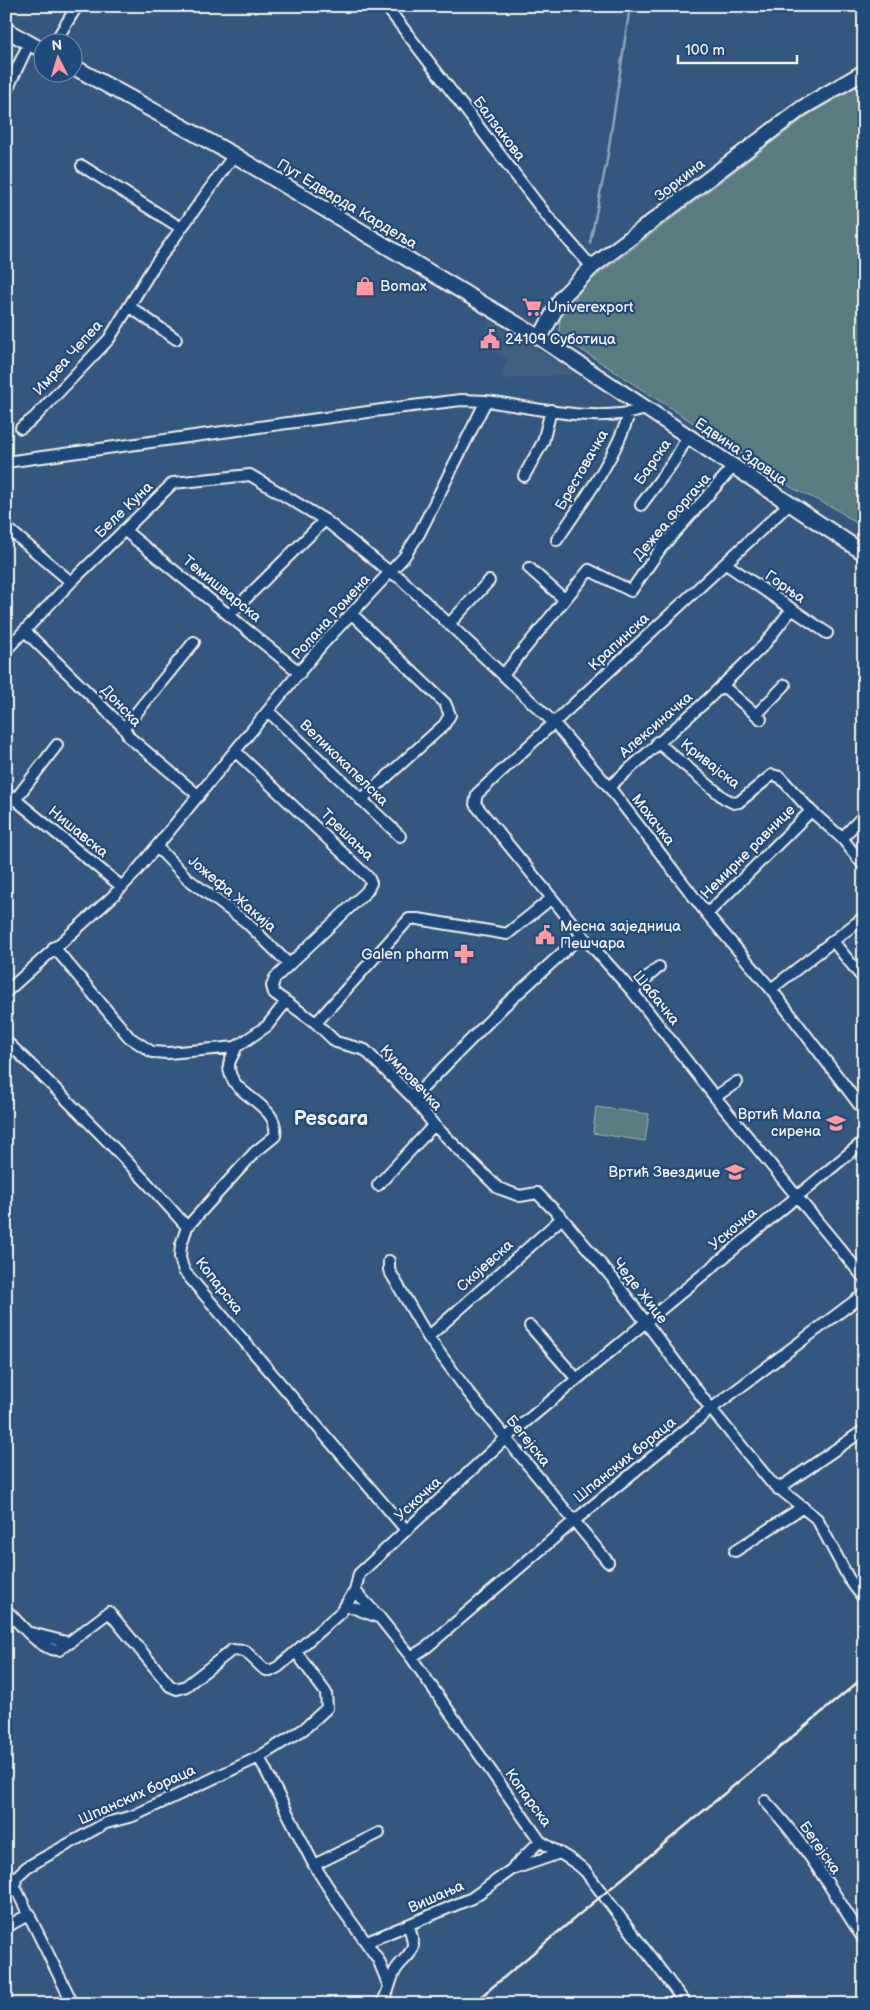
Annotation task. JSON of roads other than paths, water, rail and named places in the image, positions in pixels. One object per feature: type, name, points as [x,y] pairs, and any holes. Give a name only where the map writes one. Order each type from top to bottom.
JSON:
[{"type":"main road","points":[[6,30],[30,42]]},
{"type":"main road","name":"Пут Едварда Кардеља","points":[[82,71],[234,155],[540,338],[601,378]]},
{"type":"main road","name":"Зоркина","points":[[540,338],[562,297],[592,267],[802,108],[864,72]]},
{"type":"main road","name":"Едвина Здовца","points":[[601,378],[864,554]]},
{"type":"street","points":[[61,32],[77,6]]},
{"type":"street","name":"Балзакова","points":[[386,6],[547,216],[592,267]]},
{"type":"street","points":[[6,92],[30,42]]},
{"type":"street","name":"Имреа Чепеа","points":[[21,428],[34,418],[109,339],[152,269],[234,155]]},
{"type":"street","points":[[82,166],[181,228]]},
{"type":"street","points":[[130,307],[176,339]]},
{"type":"street","points":[[6,462],[461,400],[486,401],[592,415],[629,414],[646,409]]},
{"type":"street","name":"Ролана Ромена","points":[[6,992],[122,887],[236,752],[321,646],[391,574],[419,534],[486,401]]},
{"type":"street","points":[[524,476],[543,442],[551,410]]},
{"type":"street","name":"Брестовачка","points":[[557,540],[604,464],[625,426],[629,414]]},
{"type":"street","name":"Барска","points":[[641,505],[674,461],[688,436]]},
{"type":"street","name":"Дежеа Форгача","points":[[503,675],[589,570],[631,591],[661,548],[734,466]]},
{"type":"street","name":"Беле Куна","points":[[6,650],[124,530],[173,484],[250,476],[325,520],[391,574]]},
{"type":"street","name":"Крапинска","points":[[474,804],[477,794],[789,504]]},
{"type":"street","points":[[230,614],[325,520]]},
{"type":"street","points":[[6,527],[72,582]]},
{"type":"street","name":"Темишварска","points":[[124,530],[230,614],[300,673]]},
{"type":"street","name":"Горња","points":[[726,564],[827,633]]},
{"type":"street","points":[[529,568],[564,599]]},
{"type":"street","name":"Мохачка","points":[[391,574],[400,578],[450,623],[554,723],[608,787],[707,914],[771,989],[864,1111]]},
{"type":"street","points":[[450,623],[489,581]]},
{"type":"street","name":"Алексиначка","points":[[608,787],[764,645],[791,610]]},
{"type":"street","points":[[352,614],[444,703],[450,715],[444,725],[361,800]]},
{"type":"street","name":"Донска","points":[[25,631],[124,728],[129,737],[199,796]]},
{"type":"street","points":[[124,728],[194,642]]},
{"type":"street","points":[[722,685],[759,716],[784,685]]},
{"type":"street","name":"Великокапелска","points":[[268,711],[400,836]]},
{"type":"street","name":"Кривајска","points":[[658,742],[724,798],[734,803],[739,802],[772,775],[780,777],[811,811]]},
{"type":"street","points":[[15,800],[57,745]]},
{"type":"street","name":"Трешања","points":[[236,752],[365,874],[371,883],[367,891],[288,964]]},
{"type":"street","name":"Нишавска","points":[[6,792],[122,887]]},
{"type":"street","name":"Шабачка","points":[[474,804],[582,935],[632,991],[715,1097],[864,1278]]},
{"type":"street","points":[[811,811],[842,838],[864,866]]},
{"type":"street","name":"Немирне равнице","points":[[707,914],[811,811]]},
{"type":"street","points":[[842,838],[864,815]]},
{"type":"street","name":"Јожефа Жакија","points":[[157,847],[188,879],[246,922],[288,964]]},
{"type":"street","points":[[316,1023],[409,920],[418,918],[507,934],[552,898]]},
{"type":"street","points":[[771,989],[864,917]]},
{"type":"street","points":[[413,1098],[505,1005],[582,935]]},
{"type":"street","points":[[833,941],[864,980]]},
{"type":"street","points":[[54,948],[129,1038],[144,1049],[160,1054],[236,1047],[267,1026],[285,1003]]},
{"type":"street","name":"Кумровечка","points":[[288,964],[275,978],[272,986],[274,993],[285,1003],[316,1023],[336,1042],[365,1050],[413,1098],[434,1125]]},
{"type":"street","points":[[632,991],[660,967]]},
{"type":"street","points":[[6,1041],[90,1121],[135,1168],[186,1227],[254,1153],[275,1136],[275,1124],[271,1117],[241,1090],[231,1077],[230,1062],[236,1047]]},
{"type":"street","points":[[715,1097],[737,1082]]},
{"type":"street","points":[[378,1185],[434,1125]]},
{"type":"street","name":"Чеде Жице","points":[[434,1125],[498,1188],[520,1196],[537,1193],[562,1218],[614,1280],[712,1409],[778,1489],[803,1506],[817,1519],[849,1579],[864,1599]]},
{"type":"street","name":"Ускочка","points":[[6,1610],[31,1633],[70,1643],[109,1612],[170,1686],[177,1689],[186,1686],[232,1650],[245,1651],[264,1669],[270,1671],[278,1667],[341,1612],[355,1591],[359,1574],[506,1438],[864,1141]]},
{"type":"street","name":"Скојевска","points":[[428,1337],[562,1218]]},
{"type":"street","name":"Копарска","points":[[186,1227],[180,1258],[184,1271],[406,1530]]},
{"type":"street","name":"Бегејска","points":[[389,1261],[388,1270],[428,1337],[468,1392],[608,1562]]},
{"type":"street","name":"Шпанских бораца","points":[[411,1658],[442,1634],[574,1521],[712,1409],[864,1294]]},
{"type":"street","points":[[530,1326],[576,1378]]},
{"type":"street","points":[[778,1489],[864,1430]]},
{"type":"street","points":[[734,1550],[803,1506]]},
{"type":"street","name":"Копарска","points":[[355,1591],[380,1618],[411,1658],[540,1841],[557,1854],[579,1864],[686,2004]]},
{"type":"street","points":[[346,1605],[380,1618]]},
{"type":"street","name":"Шпанских бораца","points":[[73,2004],[15,1887],[16,1877],[27,1867],[106,1823],[133,1816],[259,1757],[316,1720],[328,1705],[326,1693],[296,1652]]},
{"type":"street","points":[[259,1757],[314,1865],[342,1909],[378,1959],[389,1986]]},
{"type":"street","name":"Бегејска","points":[[764,1802],[779,1816],[809,1856],[864,1940]]},
{"type":"street","points":[[314,1865],[378,1833]]},
{"type":"street","name":"Вишања","points":[[367,1942],[472,1898],[511,1870],[540,1841]]},
{"type":"street","name":"Вишања","points":[[511,1870],[557,1854]]},
{"type":"street","points":[[6,1927],[30,1914]]},
{"type":"street","points":[[381,2004],[388,1996],[389,1986],[401,1961],[410,1955],[413,1945],[409,1925]]},
{"type":"waterway","points":[[590,243],[607,160],[630,6]]},
{"type":"railway","points":[[472,2004],[864,1677]]},
{"type":"place","name":"Bomax","points":[[365,286]]},
{"type":"place","name":"Univerexport","points":[[532,307]]},
{"type":"place","name":"24109 Суботица","points":[[490,339]]},
{"type":"place","name":"Месна заједница Пешчара","points":[[545,935]]},
{"type":"place","name":"Galen pharm","points":[[464,954]]},
{"type":"place","name":"Вртић Мала сирена","points":[[836,1123]]},
{"type":"place","name":"Вртић Звездице","points":[[735,1172]]},
{"type":"district","name":"Pescara","points":[[331,1119]]}]
